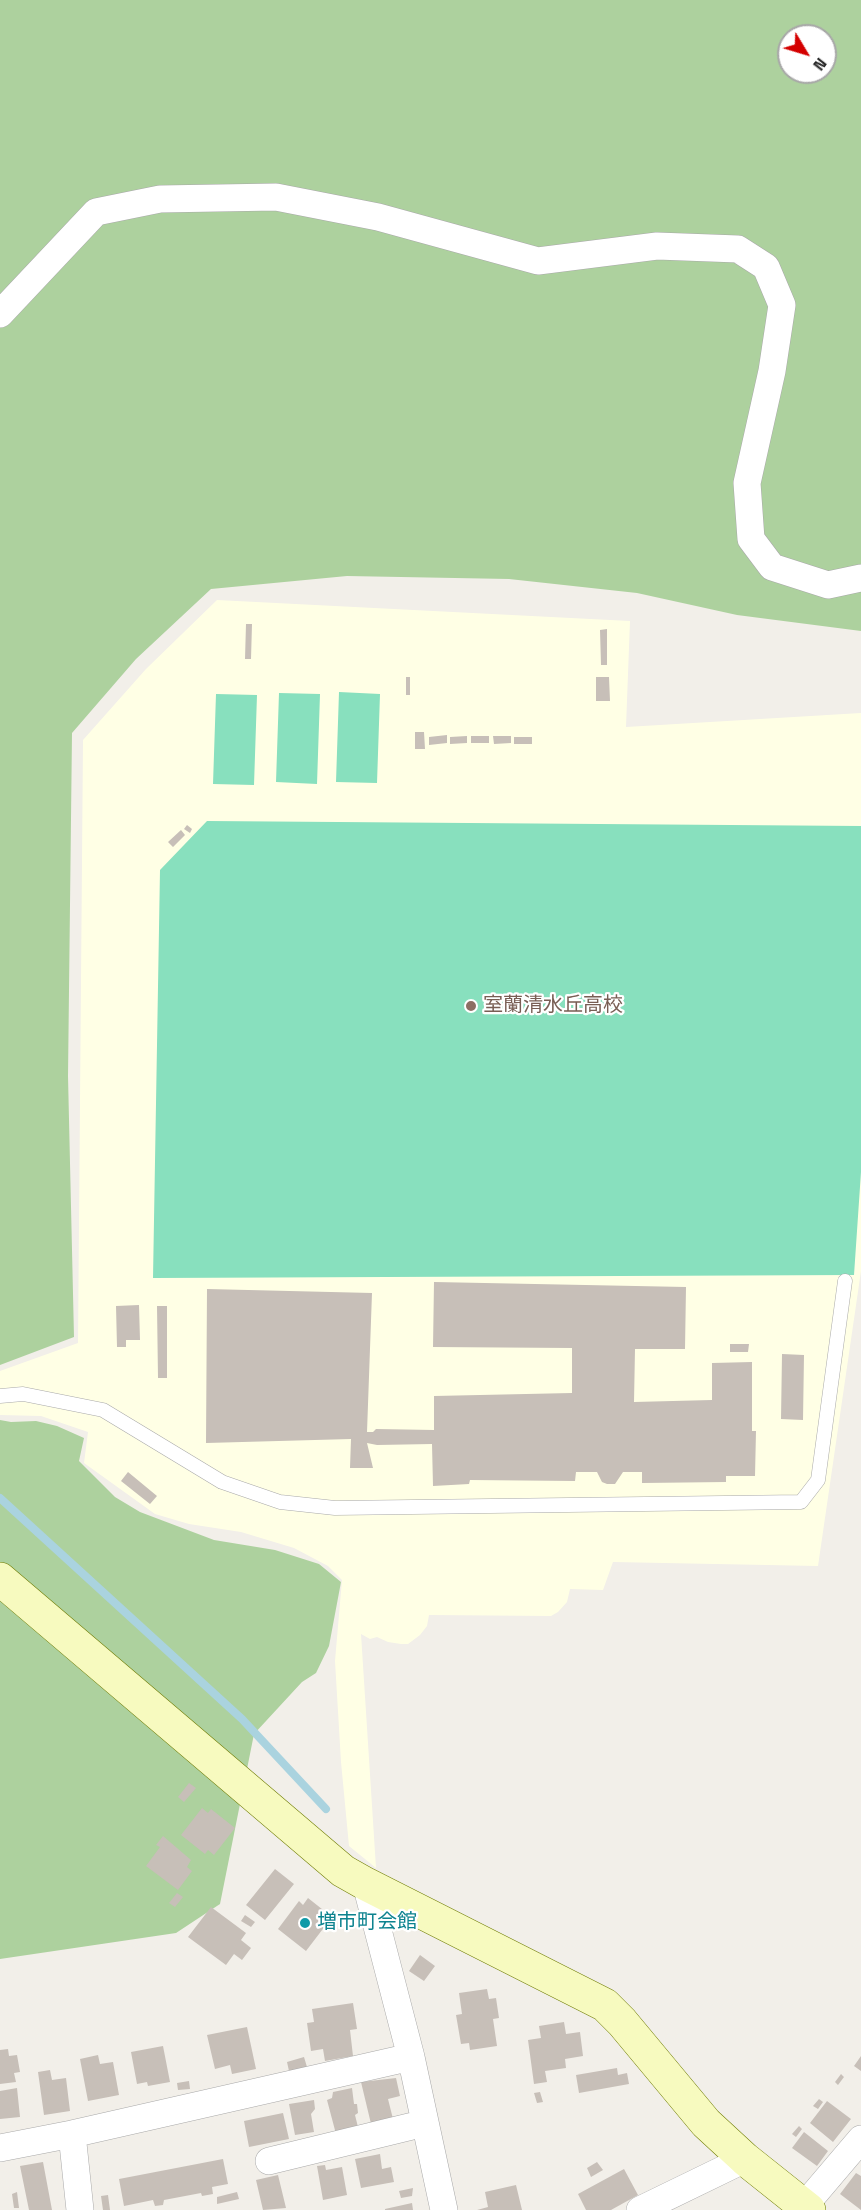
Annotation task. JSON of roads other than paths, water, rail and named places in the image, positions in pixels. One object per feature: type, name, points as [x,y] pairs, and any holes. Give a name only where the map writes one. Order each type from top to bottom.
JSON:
[{"type":"street","points":[[0,314],[96,212],[160,199],[276,197],[378,218],[538,261],[657,246],[738,249],[766,267],[782,305],[772,371],[747,483],[751,539],[772,567],[828,585],[861,578]]},
{"type":"street","points":[[0,1579],[343,1871],[604,2005],[622,2022],[706,2123],[745,2159],[807,2208],[861,2139]]},
{"type":"street","points":[[366,1884],[411,2057],[444,2210]]},
{"type":"street","points":[[0,2148],[72,2134],[411,2057]]},
{"type":"street","points":[[269,2161],[425,2123]]},
{"type":"street","points":[[72,2134],[80,2210]]},
{"type":"street","points":[[640,2210],[745,2159]]},
{"type":"lane","points":[[0,1396],[23,1394],[102,1410],[222,1482],[280,1502],[335,1508],[801,1502],[818,1480],[844,1281]]},
{"type":"waterway","points":[[0,1498],[242,1719],[326,1809]]},
{"type":"place","name":"室蘭清水丘高校","points":[[471,1006]]},
{"type":"place","name":"増市町会館","points":[[305,1923]]}]
